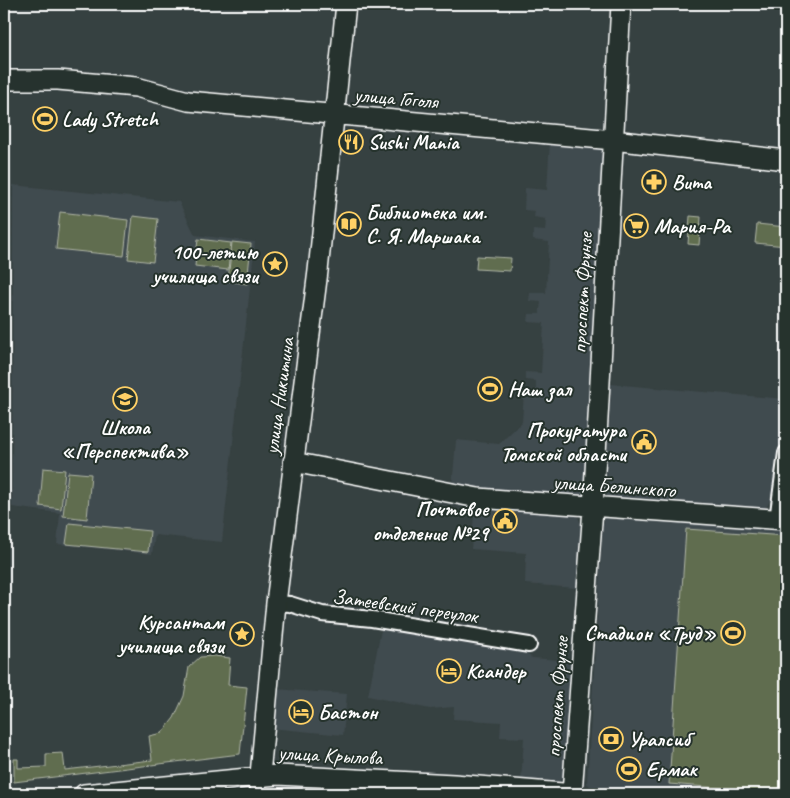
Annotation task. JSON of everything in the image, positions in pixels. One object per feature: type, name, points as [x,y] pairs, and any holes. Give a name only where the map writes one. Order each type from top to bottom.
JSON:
[{"type":"street","name":"улица Никитина","points":[[257,794],[276,603],[318,271],[346,4]]},
{"type":"street","name":"проспект Фрунзе","points":[[573,794],[593,508],[622,4]]},
{"type":"street","name":"улица Гоголя","points":[[4,80],[58,80],[136,87],[188,101],[613,140],[786,160]]},
{"type":"street","points":[[782,520],[786,453]]},
{"type":"street","name":"улица Белинского","points":[[293,462],[470,497],[593,508],[782,520]]},
{"type":"street","name":"Затеевский переулок","points":[[276,603],[290,604],[322,614],[372,619],[529,645]]},
{"type":"street","name":"улица Крылова","points":[[84,794],[260,775],[427,782],[573,794]]},
{"type":"shaded area","points":[[550,140],[603,148],[583,494],[581,496],[452,488],[456,440],[499,444],[522,422],[524,393],[536,393],[536,381],[525,380],[525,372],[541,373],[544,323],[528,322],[529,314],[540,314],[541,302],[529,301],[530,293],[546,293],[549,242],[533,240],[533,230],[545,231],[546,219],[534,217],[535,211],[524,210],[525,188],[547,190]]},
{"type":"shaded area","name":"Школа «Перспектива»","points":[[13,185],[179,202],[195,235],[255,242],[222,542],[155,535],[152,554],[57,544],[60,513],[12,507]]},
{"type":"shaded area","points":[[611,384],[786,399],[786,421],[771,499],[767,506],[763,509],[609,499],[606,493]]},
{"type":"shaded area","points":[[475,504],[571,513],[577,516],[581,523],[577,588],[525,584],[526,553],[471,549]]},
{"type":"shaded area","points":[[605,518],[681,522],[786,532],[786,794],[704,794],[591,787],[587,783],[603,524]]},
{"type":"shaded area","points":[[382,625],[527,654],[532,658],[572,661],[564,775],[560,781],[552,784],[521,782],[524,738],[500,737],[501,722],[453,719],[454,707],[430,709],[368,696]]},
{"type":"shaded area","points":[[274,689],[347,694],[343,735],[270,728]]},
{"type":"green space","points":[[60,212],[128,220],[124,256],[56,249]]},
{"type":"green space","points":[[133,216],[158,219],[153,262],[128,259]]},
{"type":"green space","points":[[690,216],[701,217],[699,245],[688,244]]},
{"type":"green space","points":[[757,224],[786,227],[786,246],[755,243]]},
{"type":"green space","points":[[198,239],[231,243],[228,270],[195,266]]},
{"type":"green space","points":[[232,242],[251,244],[247,284],[228,281]]},
{"type":"green space","points":[[477,256],[511,258],[510,271],[476,269]]},
{"type":"green space","points":[[43,468],[65,470],[61,509],[40,506]]},
{"type":"green space","points":[[68,472],[91,474],[87,519],[63,516]]},
{"type":"green space","points":[[69,523],[150,531],[148,552],[66,544]]},
{"type":"green space","name":"Стадион «Труд»","points":[[686,529],[786,536],[786,794],[744,794],[744,790],[669,784]]},
{"type":"green space","points":[[200,657],[230,658],[228,685],[247,687],[240,754],[14,782],[14,759],[18,759],[18,768],[46,767],[46,754],[63,753],[65,770],[152,760],[149,736],[162,733],[174,718],[184,696],[189,667]]},
{"type":"place","name":"Lady Stretch","points":[[45,119]]},
{"type":"place","name":"Sushi Mania","points":[[351,142]]},
{"type":"place","name":"Вита","points":[[654,182]]},
{"type":"place","name":"Библиотека им. С. Я. Маршака","points":[[349,224]]},
{"type":"place","name":"Мария-Ра","points":[[636,226]]},
{"type":"place","name":"100-летию училища связи","points":[[275,264]]},
{"type":"place","name":"Наш зал","points":[[490,389]]},
{"type":"place","name":"Школа «Перспектива»","points":[[125,399]]},
{"type":"place","name":"Прокуратура Томской области","points":[[644,442]]},
{"type":"place","name":"Почтовое отделение №29","points":[[505,521]]},
{"type":"place","name":"Стадион «Труд»","points":[[733,633]]},
{"type":"place","name":"Курсантам училища связи","points":[[242,634]]},
{"type":"place","name":"Ксандер","points":[[449,671]]},
{"type":"place","name":"Бастон","points":[[301,712]]},
{"type":"place","name":"Уралсиб","points":[[611,739]]},
{"type":"place","name":"Ермак","points":[[629,769]]}]
